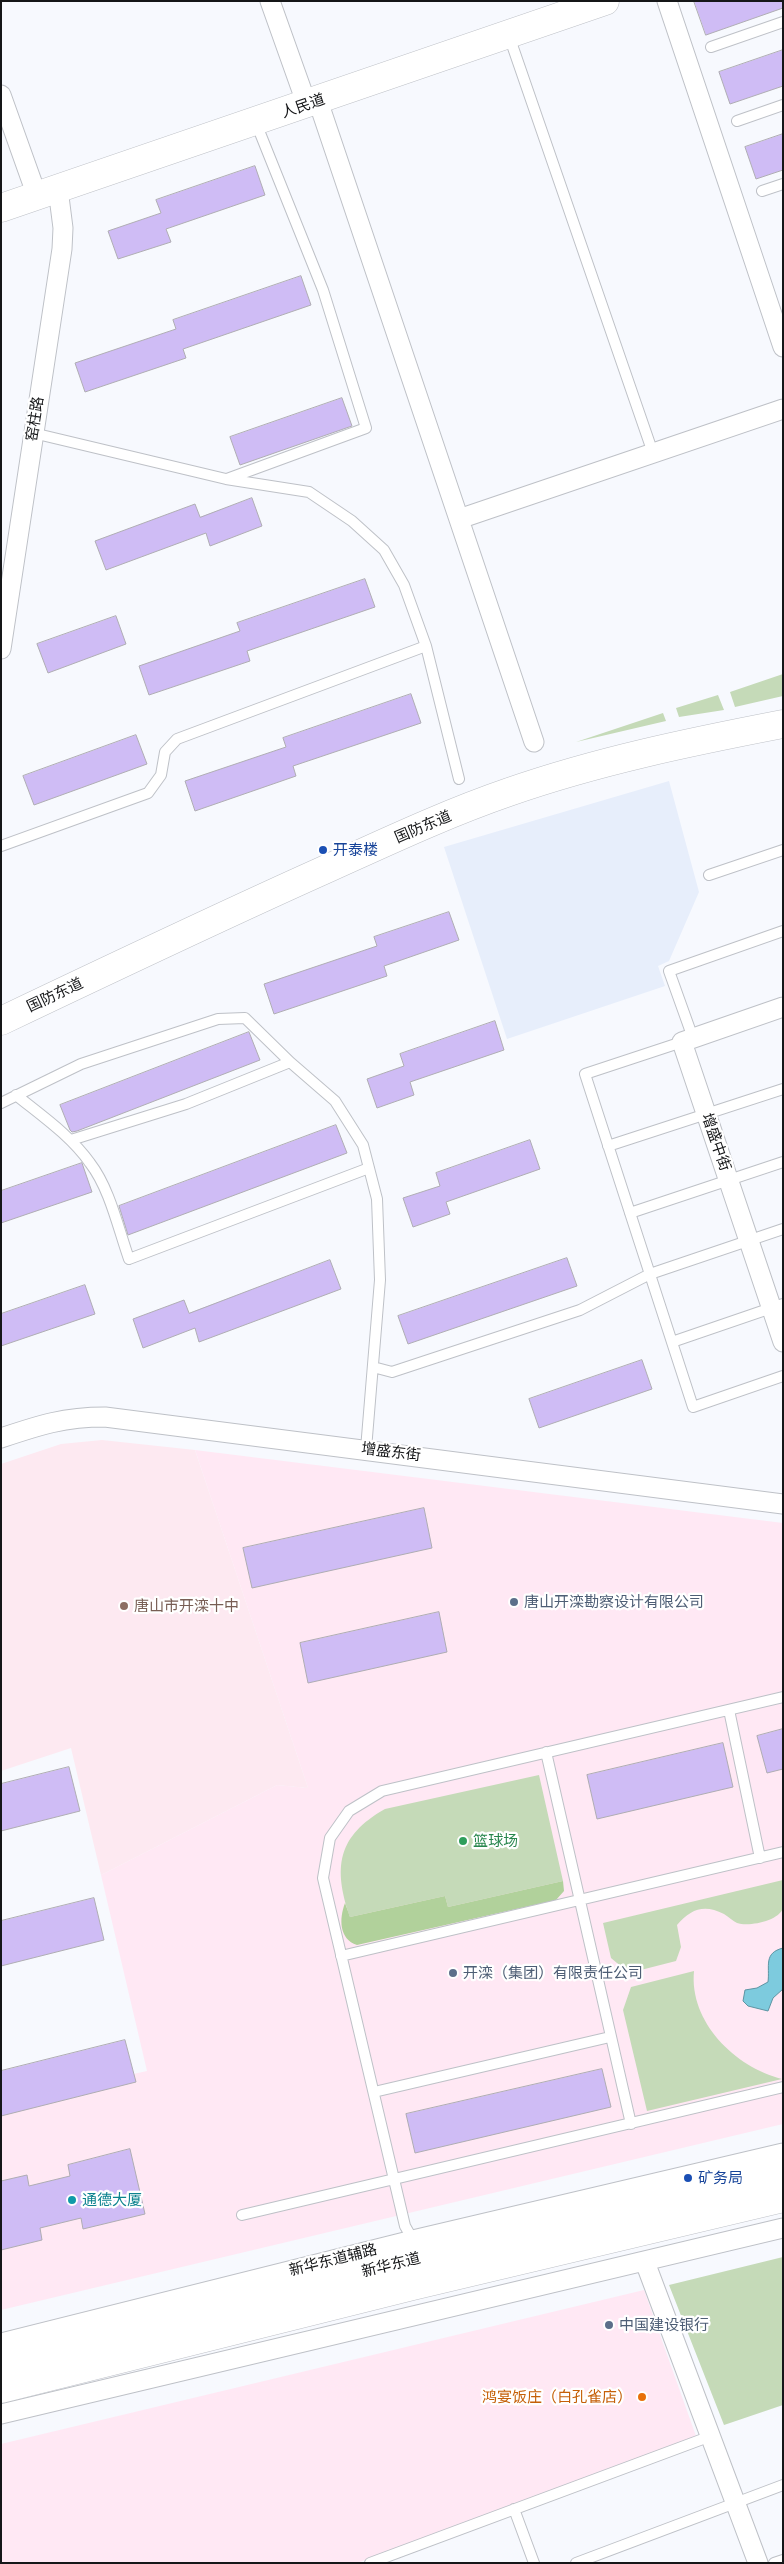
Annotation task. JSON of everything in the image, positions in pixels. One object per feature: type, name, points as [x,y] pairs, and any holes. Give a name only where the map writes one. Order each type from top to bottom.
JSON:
[{"type":"main road","name":"人民道","points":[[1,208],[313,103],[605,1]]},
{"type":"main road","name":"国防东道","points":[[1,1020],[242,907],[415,829],[507,793],[570,772],[679,745],[783,724]]},
{"type":"main road","name":"新华东道","points":[[1,2366],[416,2258],[783,2173]]},
{"type":"main road","name":"新华东道","points":[[1,2389],[413,2286],[783,2198]]},
{"type":"street","points":[[270,1],[313,103],[459,519],[534,742]]},
{"type":"street","points":[[667,1],[783,347]]},
{"type":"street","name":"窑柱路","points":[[1,95],[63,228],[62,249],[1,649]]},
{"type":"street","points":[[459,519],[783,409]]},
{"type":"street","points":[[688,1040],[783,1008]]},
{"type":"street","name":"增盛中街","points":[[688,1040],[706,1114],[749,1240],[777,1306],[783,1342]]},
{"type":"street","name":"增盛东街","points":[[1,1438],[50,1421],[74,1417],[106,1417],[783,1504]]},
{"type":"street","name":"新华东道辅路","points":[[1,2343],[413,2240],[783,2153]]},
{"type":"street","points":[[1,2414],[783,2228]]},
{"type":"street","points":[[645,2262],[758,2563]]},
{"type":"lane","points":[[711,47],[783,22]]},
{"type":"lane","points":[[509,34],[653,453]]},
{"type":"lane","points":[[737,121],[783,105]]},
{"type":"lane","points":[[226,479],[366,428],[323,290],[255,122]]},
{"type":"lane","points":[[762,191],[783,184]]},
{"type":"lane","points":[[33,433],[226,479],[309,492],[352,522],[384,550],[404,585],[426,646],[459,779]]},
{"type":"lane","points":[[1,846],[148,793],[161,775],[165,752],[178,739],[426,646]]},
{"type":"lane","points":[[709,874],[783,850]]},
{"type":"lane","points":[[783,931],[669,971],[688,1040],[585,1074],[693,1407],[783,1376]]},
{"type":"lane","points":[[1,1103],[81,1064],[218,1019],[245,1018],[290,1062],[335,1101],[363,1145],[377,1199],[380,1280],[366,1449]]},
{"type":"lane","points":[[71,1140],[186,1104],[290,1062]]},
{"type":"lane","points":[[608,1146],[783,1089]]},
{"type":"lane","points":[[16,1095],[71,1140],[91,1164],[103,1188],[129,1259],[369,1168]]},
{"type":"lane","points":[[630,1213],[783,1162]]},
{"type":"lane","points":[[373,1367],[392,1372],[580,1310],[650,1274],[783,1229]]},
{"type":"lane","points":[[672,1342],[777,1306]]},
{"type":"lane","points":[[413,2240],[405,2226],[323,1878],[330,1838],[349,1811],[382,1791],[783,1697]]},
{"type":"lane","points":[[729,1710],[760,1858]]},
{"type":"lane","points":[[546,1752],[631,2124]]},
{"type":"lane","points":[[341,1956],[783,1852]]},
{"type":"lane","points":[[374,2092],[610,2037]]},
{"type":"lane","points":[[242,2215],[783,2087]]},
{"type":"lane","points":[[370,2563],[711,2436]]},
{"type":"lane","points":[[576,2563],[783,2485]]},
{"type":"lane","points":[[514,2509],[534,2563]]},
{"type":"lane","points":[[774,2563],[783,2560]]},
{"type":"shaded area","points":[[669,781],[699,892],[669,961],[658,966],[665,986],[507,1039],[444,847]]},
{"type":"shaded area","name":"唐山市开滦十中","points":[[102,1440],[195,1450],[308,1788],[277,1785],[101,1875],[71,1748],[1,1771],[1,1464],[61,1444]]},
{"type":"shaded area","name":"开滦（集团）有限责任公司","points":[[195,1450],[783,1523],[783,2124],[1,2310],[1,2103],[147,2071],[101,1875],[277,1785],[308,1788]]},
{"type":"shaded area","points":[[644,2290],[696,2436],[357,2563],[1,2563],[1,2444]]},
{"type":"green space","points":[[783,674],[783,696],[735,707],[730,692]]},
{"type":"green space","points":[[718,695],[724,710],[679,717],[676,708]]},
{"type":"green space","points":[[663,713],[666,721],[576,742]]},
{"type":"green space","points":[[539,1775],[563,1881],[448,1907],[445,1896],[350,1917],[342,1883],[341,1868],[343,1855],[348,1842],[369,1819],[385,1809]]},
{"type":"green space","points":[[783,1880],[783,1908],[780,1913],[770,1920],[742,1924],[717,1911],[710,1909],[698,1910],[687,1915],[677,1925],[681,1947],[676,1961],[629,1973],[611,1958],[603,1923]]},
{"type":"green space","points":[[563,1881],[564,1891],[556,1900],[357,1945],[347,1938],[342,1928],[341,1922],[345,1903],[350,1917],[445,1896],[448,1907]]},
{"type":"green space","points":[[694,1971],[694,1990],[699,2008],[707,2024],[719,2040],[732,2053],[748,2064],[782,2079],[647,2111],[623,2010],[631,1987]]},
{"type":"green space","points":[[783,2257],[783,2405],[724,2425],[669,2285]]},
{"type":"water","points":[[783,1948],[783,1989],[773,1998],[768,2011],[748,2006],[743,2001],[745,1990],[757,1988],[768,1982],[770,1957],[772,1953]]},
{"type":"building","points":[[694,1],[783,1],[783,8],[706,35]]},
{"type":"building","points":[[783,50],[783,86],[730,104],[719,72]]},
{"type":"building","points":[[783,134],[783,170],[756,179],[745,147]]},
{"type":"building","points":[[255,166],[265,195],[166,229],[171,242],[118,259],[108,231],[161,213],[156,200]]},
{"type":"building","points":[[301,276],[311,305],[183,349],[186,358],[85,392],[75,363],[176,329],[173,320]]},
{"type":"building","points":[[342,398],[352,426],[240,465],[230,437]]},
{"type":"building","points":[[252,498],[262,526],[210,546],[206,533],[106,570],[95,541],[195,504],[200,517]]},
{"type":"building","points":[[365,579],[375,607],[247,651],[250,661],[149,695],[139,666],[240,631],[237,623]]},
{"type":"building","points":[[116,616],[126,644],[48,673],[37,644]]},
{"type":"building","points":[[411,694],[421,723],[293,766],[296,776],[195,811],[185,781],[286,747],[283,738]]},
{"type":"building","points":[[136,735],[147,764],[34,805],[23,776]]},
{"type":"building","points":[[449,912],[459,940],[384,966],[387,976],[274,1014],[264,984],[377,946],[374,937]]},
{"type":"building","points":[[495,1021],[504,1050],[410,1082],[414,1095],[377,1108],[367,1079],[404,1066],[400,1054]]},
{"type":"building","points":[[249,1032],[260,1060],[77,1131],[72,1132],[70,1130],[60,1105]]},
{"type":"building","points":[[336,1125],[347,1153],[128,1235],[119,1206]]},
{"type":"building","points":[[530,1140],[540,1169],[446,1202],[450,1214],[413,1227],[403,1198],[440,1186],[436,1173]]},
{"type":"building","points":[[82,1163],[92,1192],[1,1223],[1,1191]]},
{"type":"building","points":[[567,1258],[577,1286],[408,1344],[398,1316]]},
{"type":"building","points":[[330,1260],[341,1289],[199,1342],[195,1328],[143,1348],[133,1319],[184,1300],[189,1313]]},
{"type":"building","points":[[85,1285],[95,1314],[1,1346],[1,1314]]},
{"type":"building","points":[[642,1360],[652,1389],[539,1428],[529,1399]]},
{"type":"building","points":[[424,1508],[432,1548],[252,1588],[243,1548]]},
{"type":"building","points":[[439,1612],[447,1652],[308,1683],[300,1643]]},
{"type":"building","points":[[783,1729],[783,1769],[767,1773],[757,1736]]},
{"type":"building","points":[[723,1743],[733,1787],[597,1819],[587,1775]]},
{"type":"building","points":[[69,1767],[80,1811],[1,1831],[1,1784]]},
{"type":"building","points":[[94,1898],[104,1940],[1,1966],[1,1921]]},
{"type":"building","points":[[125,2040],[136,2082],[1,2116],[1,2071]]},
{"type":"building","points":[[602,2069],[611,2107],[415,2153],[406,2114]]},
{"type":"building","name":"通德大厦","points":[[130,2149],[145,2214],[83,2229],[81,2218],[40,2228],[42,2240],[1,2250],[1,2181],[27,2175],[29,2186],[70,2176],[68,2165]]},
{"type":"place","name":"开泰楼","points":[[323,850]]},
{"type":"place","name":"唐山开滦勘察设计有限公司","points":[[514,1602]]},
{"type":"place","name":"唐山市开滦十中","points":[[124,1606]]},
{"type":"place","name":"篮球场","points":[[463,1841]]},
{"type":"place","name":"开滦（集团）有限责任公司","points":[[453,1973]]},
{"type":"place","name":"矿务局","points":[[688,2178]]},
{"type":"place","name":"通德大厦","points":[[72,2200]]},
{"type":"place","name":"中国建设银行","points":[[609,2325]]},
{"type":"place","name":"鸿宴饭庄（白孔雀店）","points":[[642,2397]]}]
